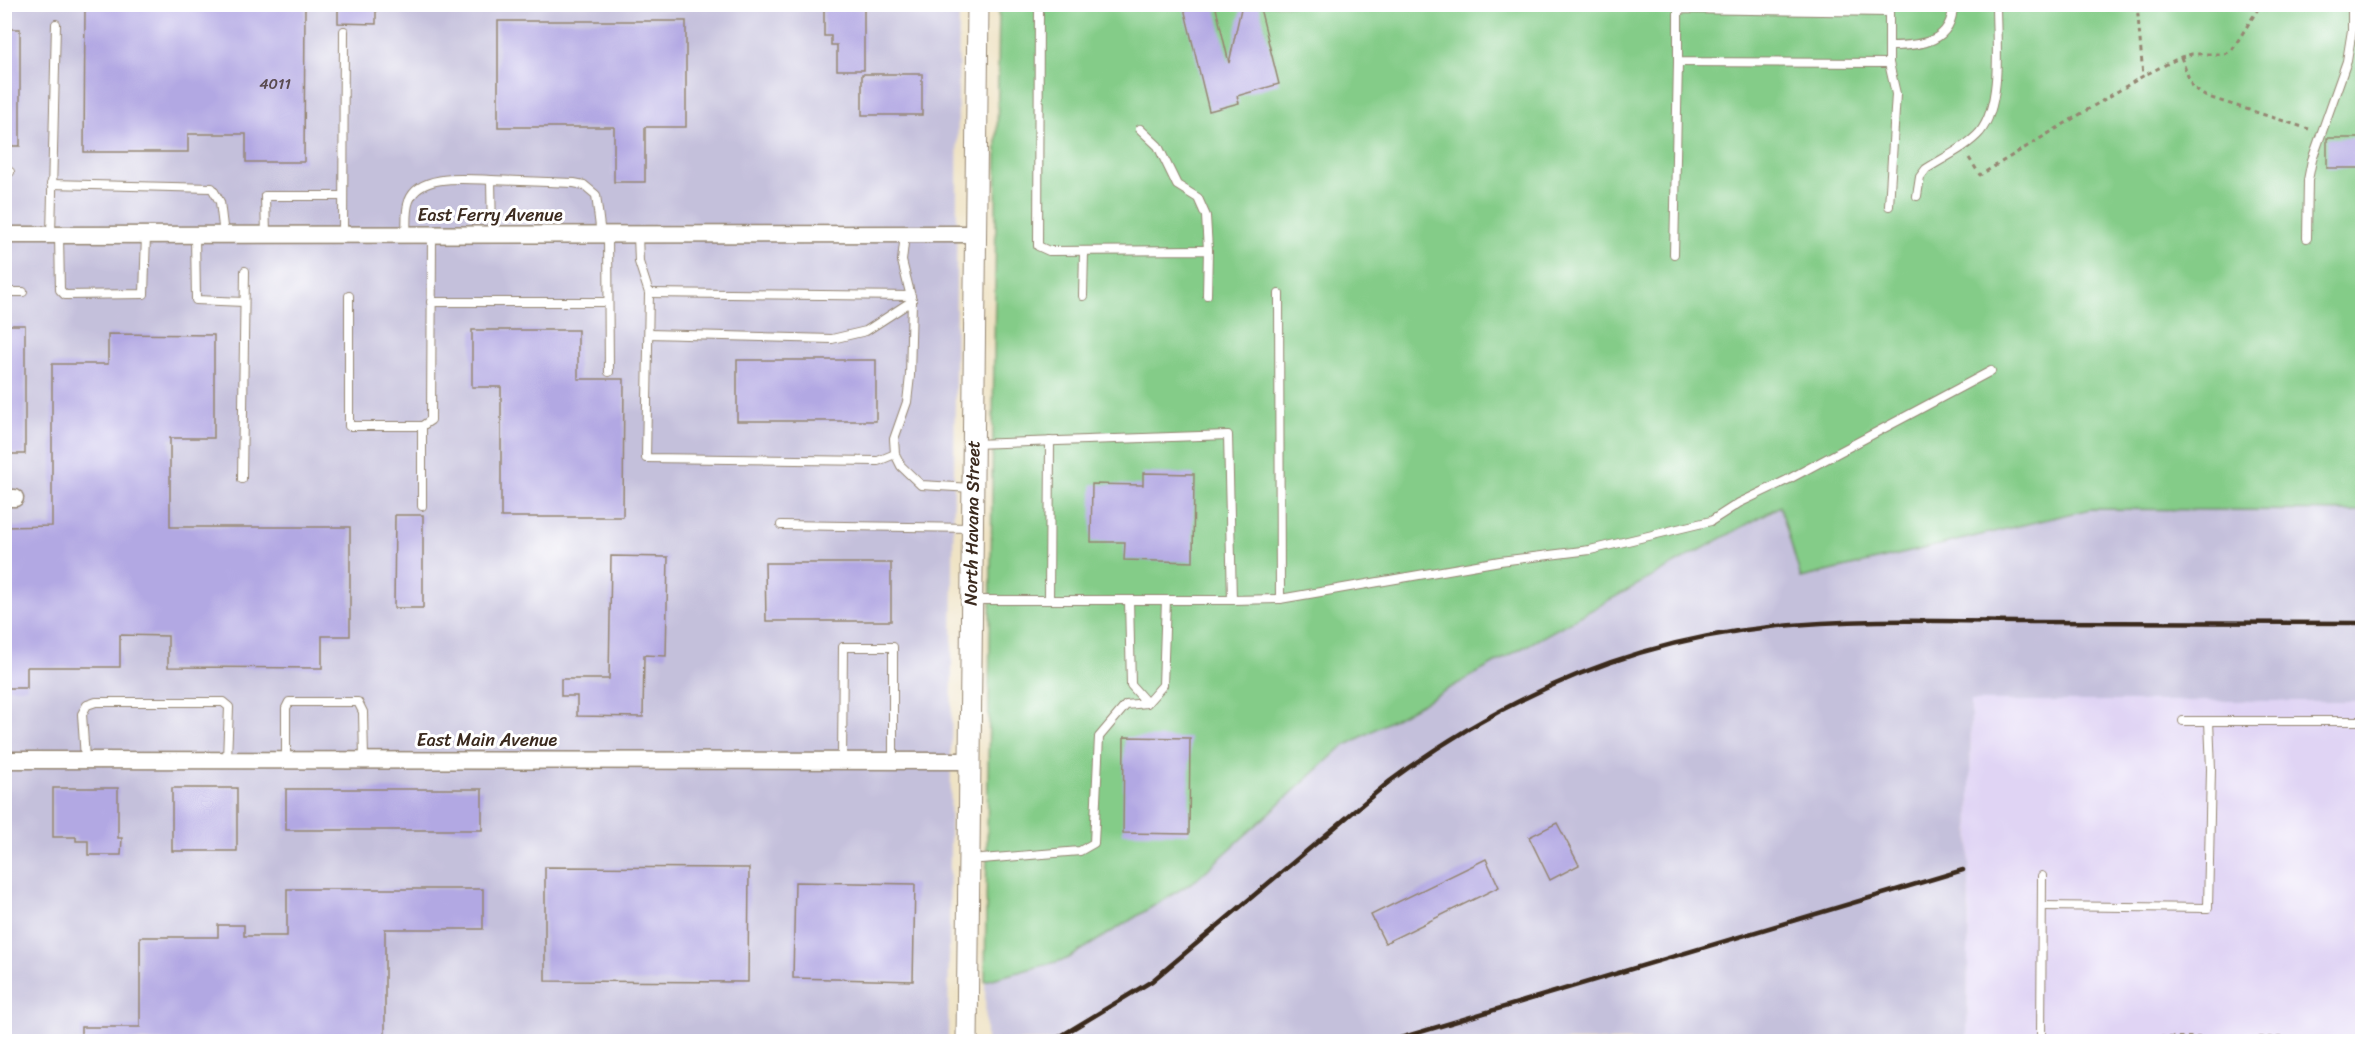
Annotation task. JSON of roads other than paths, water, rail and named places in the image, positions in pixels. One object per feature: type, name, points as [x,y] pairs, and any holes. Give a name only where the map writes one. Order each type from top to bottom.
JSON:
[{"type":"street","name":"North Havana Street","points":[[967,1041],[978,4]]},
{"type":"street","name":"East Ferry Avenue","points":[[4,235],[975,234]]},
{"type":"street","name":"East Main Avenue","points":[[4,760],[970,761]]},
{"type":"lane","points":[[1039,4],[1036,241],[1042,250],[1209,250]]},
{"type":"lane","points":[[1889,46],[1914,46],[1942,34],[1950,24],[1953,4]]},
{"type":"lane","points":[[1917,196],[1920,177],[1926,169],[1979,133],[1989,116],[1995,81],[1996,4]]},
{"type":"lane","points":[[2307,238],[2308,180],[2321,133],[2347,61],[2352,30],[2352,4]]},
{"type":"lane","points":[[1674,254],[1678,7],[1889,12],[1889,63],[1896,94],[1889,206]]},
{"type":"lane","points":[[56,24],[51,184],[60,290],[65,295],[144,294],[146,235]]},
{"type":"lane","points":[[343,235],[344,31]]},
{"type":"lane","points":[[1678,62],[1889,63]]},
{"type":"lane","points":[[1140,129],[1158,146],[1177,185],[1198,198],[1206,216],[1209,250],[1207,295]]},
{"type":"lane","points":[[491,180],[492,235]]},
{"type":"lane","points":[[406,235],[408,202],[420,186],[439,181],[491,180],[584,185],[596,195],[604,234],[609,372]]},
{"type":"lane","points":[[51,184],[206,186],[217,193],[224,235]]},
{"type":"lane","points":[[266,235],[265,196],[343,196]]},
{"type":"lane","points":[[638,234],[639,261],[649,293],[646,458],[878,461],[895,454]]},
{"type":"lane","points":[[905,234],[902,261],[911,298],[910,376],[907,402],[894,440],[895,454],[901,466],[921,485],[973,488]]},
{"type":"lane","points":[[195,235],[196,300],[244,302]]},
{"type":"lane","points":[[349,296],[349,426],[422,426],[431,420],[432,235]]},
{"type":"lane","points":[[1083,296],[1084,251]]},
{"type":"lane","points":[[242,479],[245,271]]},
{"type":"lane","points":[[4,292],[23,292]]},
{"type":"lane","points":[[649,293],[911,298]]},
{"type":"lane","points":[[1279,294],[1280,599]]},
{"type":"lane","points":[[649,334],[832,339],[866,331],[911,298]]},
{"type":"lane","points":[[431,302],[608,302]]},
{"type":"lane","points":[[971,600],[1280,599],[1500,561],[1590,550],[1711,521],[1739,502],[1787,480],[1990,371]]},
{"type":"lane","points":[[422,426],[422,506]]},
{"type":"lane","points":[[973,444],[1228,435],[1232,600]]},
{"type":"lane","points":[[1049,600],[1050,441]]},
{"type":"lane","points":[[781,525],[972,528]]},
{"type":"lane","points":[[1129,600],[1131,685],[1147,703]]},
{"type":"lane","points":[[969,860],[1088,848],[1094,843],[1099,737],[1126,705],[1147,703],[1163,685],[1166,600]]},
{"type":"lane","points":[[842,761],[843,647],[894,647],[894,761]]},
{"type":"lane","points":[[85,759],[82,714],[87,705],[96,702],[223,702],[229,707],[227,759]]},
{"type":"lane","points":[[286,759],[286,708],[289,702],[358,702],[363,712],[363,759]]},
{"type":"lane","points":[[2183,721],[2362,721]]},
{"type":"lane","points":[[2042,906],[2208,908],[2211,769],[2209,721]]},
{"type":"lane","points":[[2042,876],[2042,1039]]},
{"type":"railway","points":[[1051,1042],[1152,981],[1390,781],[1433,751],[1523,699],[1618,660],[1667,645],[1718,634],[1833,622],[2362,623]]},
{"type":"railway","points":[[1387,1042],[1963,870]]}]
